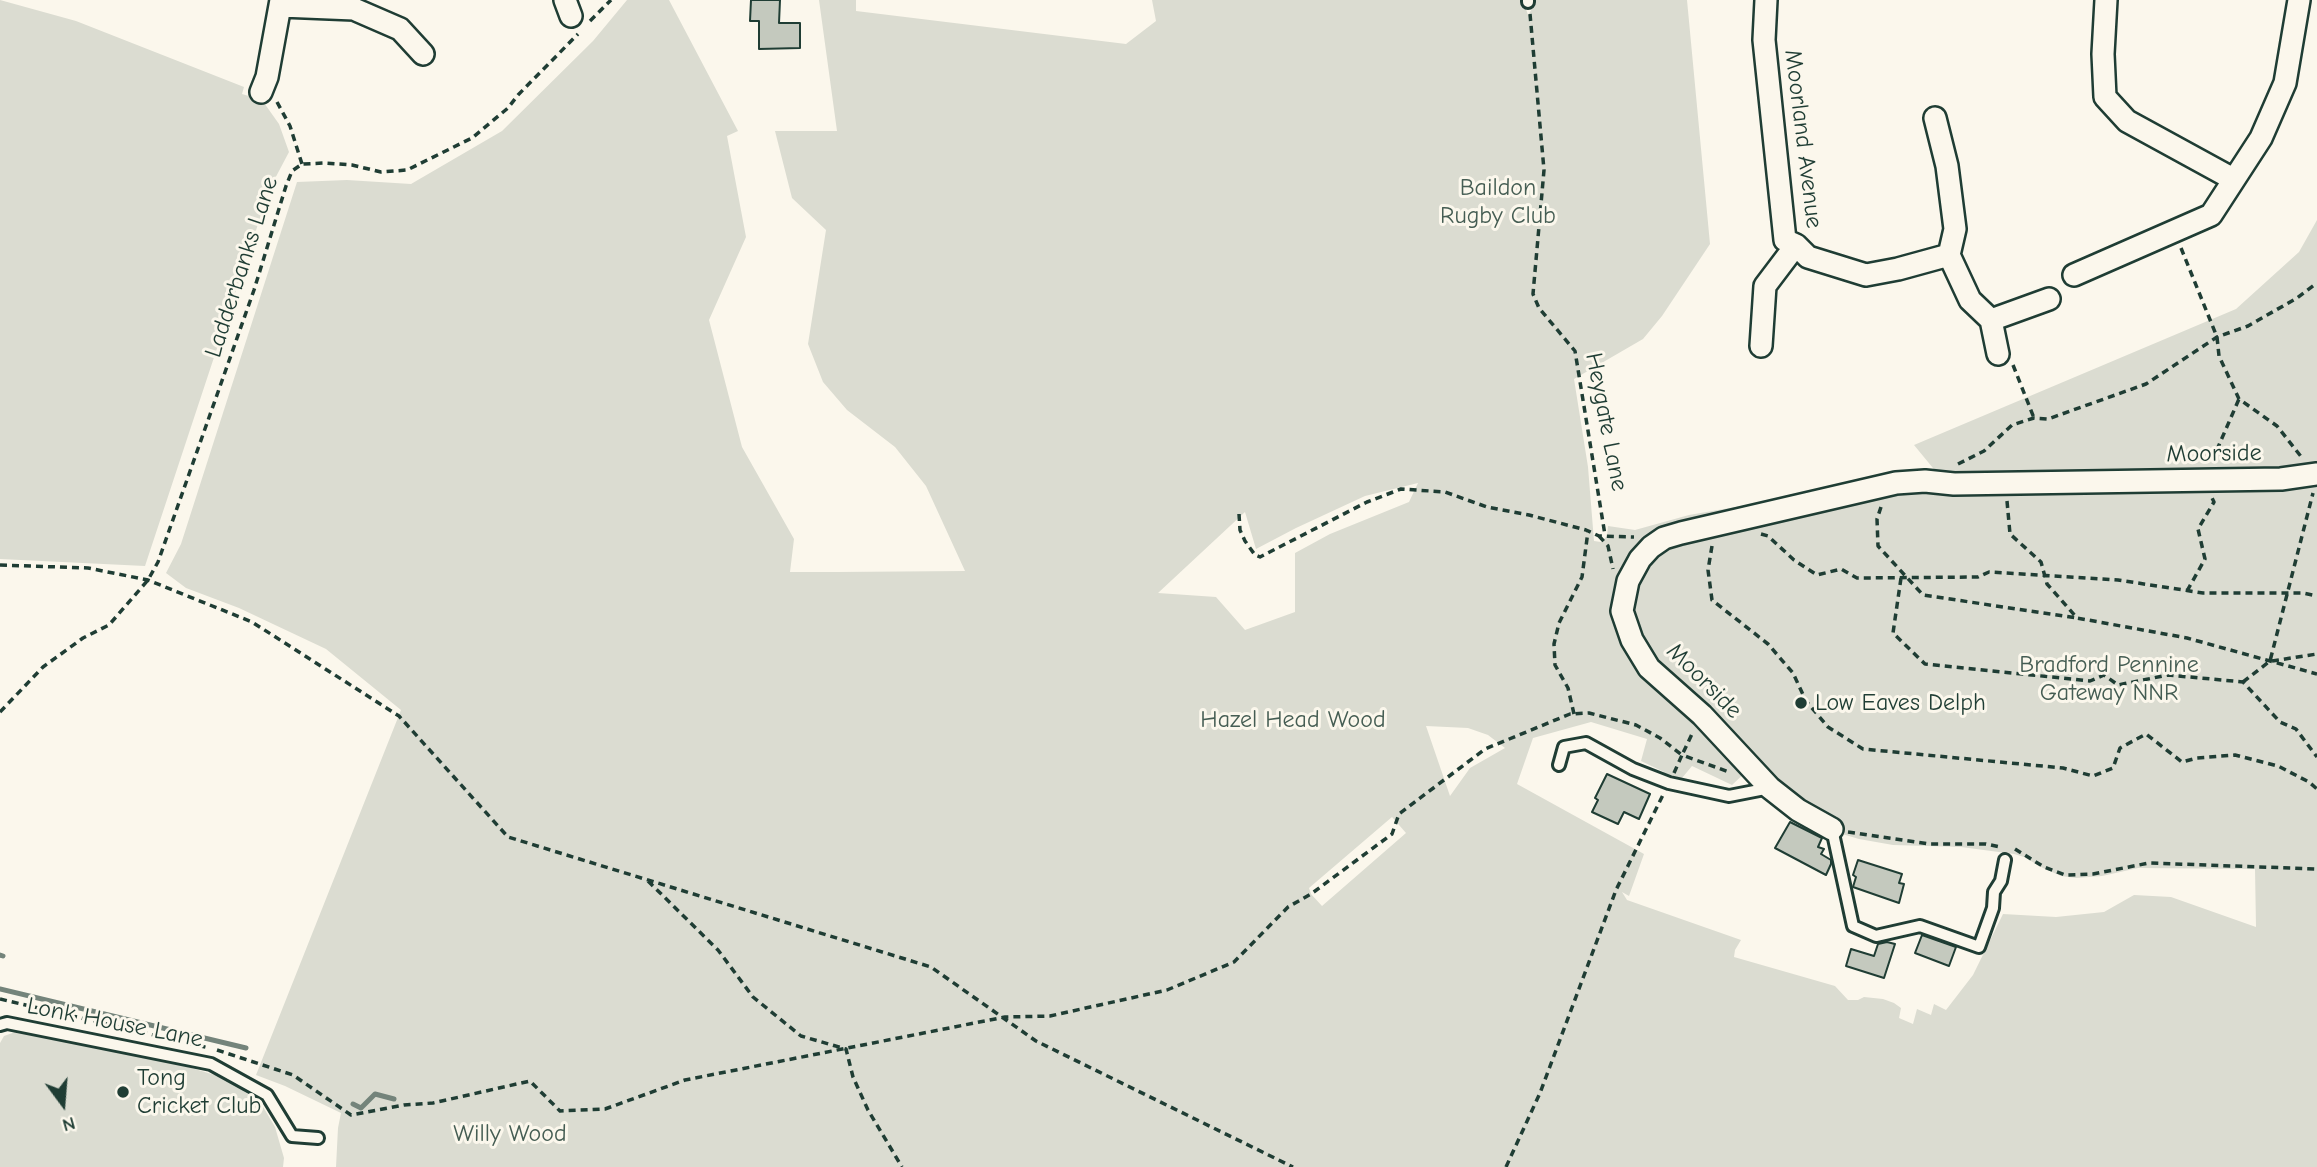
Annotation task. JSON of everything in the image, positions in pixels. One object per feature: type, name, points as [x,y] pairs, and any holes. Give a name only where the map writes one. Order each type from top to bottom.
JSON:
[{"type":"street","name":"Moorland Avenue","points":[[1766,0],[1765,40],[1785,240],[1796,245],[1808,257],[1866,275],[1898,270],[1949,255]]},
{"type":"street","points":[[2106,0],[2103,54],[2105,97],[2127,121],[2234,180]]},
{"type":"street","points":[[2074,275],[2211,215],[2260,138],[2285,83],[2299,0]]},
{"type":"street","points":[[261,92],[267,78],[281,3],[354,9],[400,29],[423,54]]},
{"type":"street","points":[[1935,118],[1947,166],[1955,229],[1949,255],[1970,300],[1991,320],[1998,354]]},
{"type":"street","points":[[1761,346],[1765,286],[1796,245]]},
{"type":"street","points":[[1991,320],[2049,299]]},
{"type":"street","name":"Moorside","points":[[1832,829],[1798,810],[1770,788],[1702,715],[1649,668],[1632,640],[1622,611],[1628,581],[1640,559],[1651,547],[1664,538],[1896,483],[2281,479],[2314,475]]},
{"type":"lane","points":[[1559,765],[1564,747],[1586,743],[1633,769],[1669,783],[1729,796],[1770,788]]},
{"type":"lane","points":[[1832,829],[1853,926],[1876,936],[1920,926],[1979,947],[1993,908],[1994,891],[2001,881],[2005,860]]},
{"type":"lane","name":"Lonk House Lane","points":[[0,1025],[7,1023],[211,1064],[267,1095],[292,1136],[318,1138]]},
{"type":"path","name":"Ladderbanks Lane","points":[[0,712],[43,667],[83,638],[109,625],[148,580],[158,562],[254,290],[292,171],[302,164],[352,165],[381,172],[407,170],[472,138],[508,108],[611,0]]},
{"type":"path","name":"Heygate Lane","points":[[1528,1],[1545,170],[1534,294],[1539,308],[1575,351],[1605,536]]},
{"type":"path","points":[[279,103],[290,126],[302,164]]},
{"type":"path","points":[[2174,231],[2217,337],[2219,356],[2239,399],[2277,426],[2314,475],[2314,490],[2270,661]]},
{"type":"path","points":[[1925,481],[1984,451],[2012,425],[2034,418],[2048,419],[2146,384],[2217,337],[2248,326],[2297,298],[2317,283]]},
{"type":"path","points":[[1998,354],[2011,361],[2034,418]]},
{"type":"path","points":[[2187,591],[2205,559],[2198,529],[2214,502],[2204,480],[2239,399]]},
{"type":"path","points":[[2005,483],[2010,534],[2041,562],[2047,584],[2077,618]]},
{"type":"path","points":[[1238,514],[1245,541],[1255,555],[1260,557],[1367,502],[1401,489],[1445,492],[1487,507],[1529,515],[1599,536]]},
{"type":"path","points":[[1883,501],[1877,519],[1878,546],[1904,578],[1923,595],[2187,638],[2317,674]]},
{"type":"path","points":[[2317,596],[2288,593],[2203,593],[2118,580],[1989,572],[1978,577],[1857,578],[1841,569],[1817,575],[1794,560],[1768,536],[1722,524],[1708,570],[1712,600],[1769,645],[1793,673],[1806,701],[1828,727],[1863,749],[2063,768],[2093,776],[2113,768],[2120,748],[2146,734],[2182,762],[2235,755],[2278,766],[2317,789]]},
{"type":"path","points":[[1574,714],[1568,688],[1555,665],[1554,643],[1559,623],[1582,577],[1588,531]]},
{"type":"path","points":[[0,565],[88,568],[148,580],[252,622],[399,716],[508,837],[931,967],[1036,1041],[1293,1167]]},
{"type":"path","points":[[1904,578],[1893,633],[1925,664],[2090,681],[2104,675],[2118,685],[2168,675],[2243,682],[2280,722],[2296,729],[2317,757]]},
{"type":"path","points":[[2243,682],[2270,661],[2317,654]]},
{"type":"path","points":[[0,999],[201,1045],[240,1057],[293,1075],[351,1115],[404,1105],[433,1103],[530,1081],[560,1111],[605,1109],[685,1080],[1005,1017],[1050,1016],[1167,990],[1234,961],[1288,907],[1311,894],[1392,834],[1399,814],[1461,765],[1485,749],[1574,714],[1589,713],[1636,725],[1660,738],[1682,755]]},
{"type":"path","points":[[1506,1167],[1540,1093],[1616,890],[1702,715]]},
{"type":"path","points":[[1832,829],[1930,844],[1986,844],[2014,849],[2044,867],[2066,875],[2093,874],[2148,863],[2317,869]]},
{"type":"path","points":[[647,879],[718,950],[754,998],[801,1036],[846,1049]]},
{"type":"path","points":[[846,1049],[853,1077],[868,1110],[902,1167]]},
{"type":"green space","points":[[0,0],[76,21],[244,87],[242,94],[262,100],[279,124],[289,152],[270,188],[145,566],[0,559]]},
{"type":"green space","points":[[627,0],[669,0],[738,131],[727,136],[746,237],[709,320],[742,447],[794,539],[790,572],[965,571],[926,486],[895,447],[847,410],[823,382],[808,344],[826,230],[792,198],[775,131],[837,131],[819,0],[856,0],[856,11],[1126,44],[1156,21],[1152,0],[1523,0],[1528,15],[1534,6],[1533,0],[1687,0],[1710,244],[1662,316],[1643,339],[1574,379],[1588,467],[1594,541],[1601,542],[1607,536],[1608,526],[1635,530],[1689,515],[1846,488],[2317,479],[2317,1167],[336,1167],[341,1113],[256,1075],[401,710],[326,649],[239,608],[186,588],[166,573],[181,544],[297,182],[347,180],[411,184],[502,131],[593,41]],"holes":[[[1418,483],[1409,502],[1330,534],[1295,553],[1295,612],[1245,630],[1216,597],[1158,593],[1245,512],[1256,549],[1365,496]],[[1591,722],[1647,739],[1641,761],[1664,772],[1662,776],[1677,784],[1692,766],[1732,785],[1748,770],[1822,828],[1893,845],[1961,847],[2014,854],[2061,876],[2102,876],[2138,868],[2255,869],[2256,927],[2171,897],[2134,895],[2104,912],[2056,917],[2003,914],[1973,975],[1946,1010],[1934,1004],[1931,1015],[1917,1009],[1913,1024],[1899,1018],[1901,1008],[1894,1003],[1864,997],[1848,1000],[1835,986],[1734,957],[1741,940],[1627,900],[1622,892],[1629,896],[1644,854],[1517,784],[1533,738]],[[1426,726],[1468,728],[1488,735],[1505,748],[1470,768],[1450,796]],[[1392,817],[1406,833],[1322,906],[1309,888]]]},
{"type":"green space","points":[[2317,220],[2317,472],[1942,479],[1914,445],[2236,309],[2299,252]]},
{"type":"green space","name":"Tong Cricket Club","points":[[18,1031],[175,1063],[228,1079],[262,1105],[275,1127],[284,1158],[283,1167],[0,1167],[0,1043],[4,1036]]},
{"type":"building","points":[[751,0],[780,0],[779,23],[800,23],[800,48],[759,49],[759,21],[750,21]]},
{"type":"building","points":[[1607,774],[1650,794],[1639,819],[1624,812],[1618,824],[1592,812],[1598,800],[1595,798]]},
{"type":"building","points":[[1790,822],[1822,838],[1818,847],[1824,849],[1821,854],[1831,860],[1826,875],[1775,848]]},
{"type":"building","points":[[1858,860],[1902,874],[1899,883],[1904,884],[1899,903],[1853,887],[1856,877],[1853,875]]},
{"type":"building","points":[[1922,935],[1956,947],[1949,966],[1915,953]]},
{"type":"building","points":[[1878,944],[1895,944],[1884,978],[1846,966],[1851,949],[1874,956]]},
{"type":"waterway","points":[[0,989],[246,1048]]},
{"type":"waterway","points":[[353,1104],[361,1108],[375,1094],[394,1099]]},
{"type":"place","name":"Low Eaves Delph","points":[[1801,703]]},
{"type":"place","name":"Tong Cricket Club","points":[[123,1092]]},
{"type":"park label","name":"Baildon Rugby Club","points":[[1498,202]]},
{"type":"park label","name":"Bradford Pennine Gateway NNR","points":[[2109,679]]},
{"type":"park label","name":"Hazel Head Wood","points":[[1293,720]]},
{"type":"park label","name":"Willy Wood","points":[[510,1134]]}]
